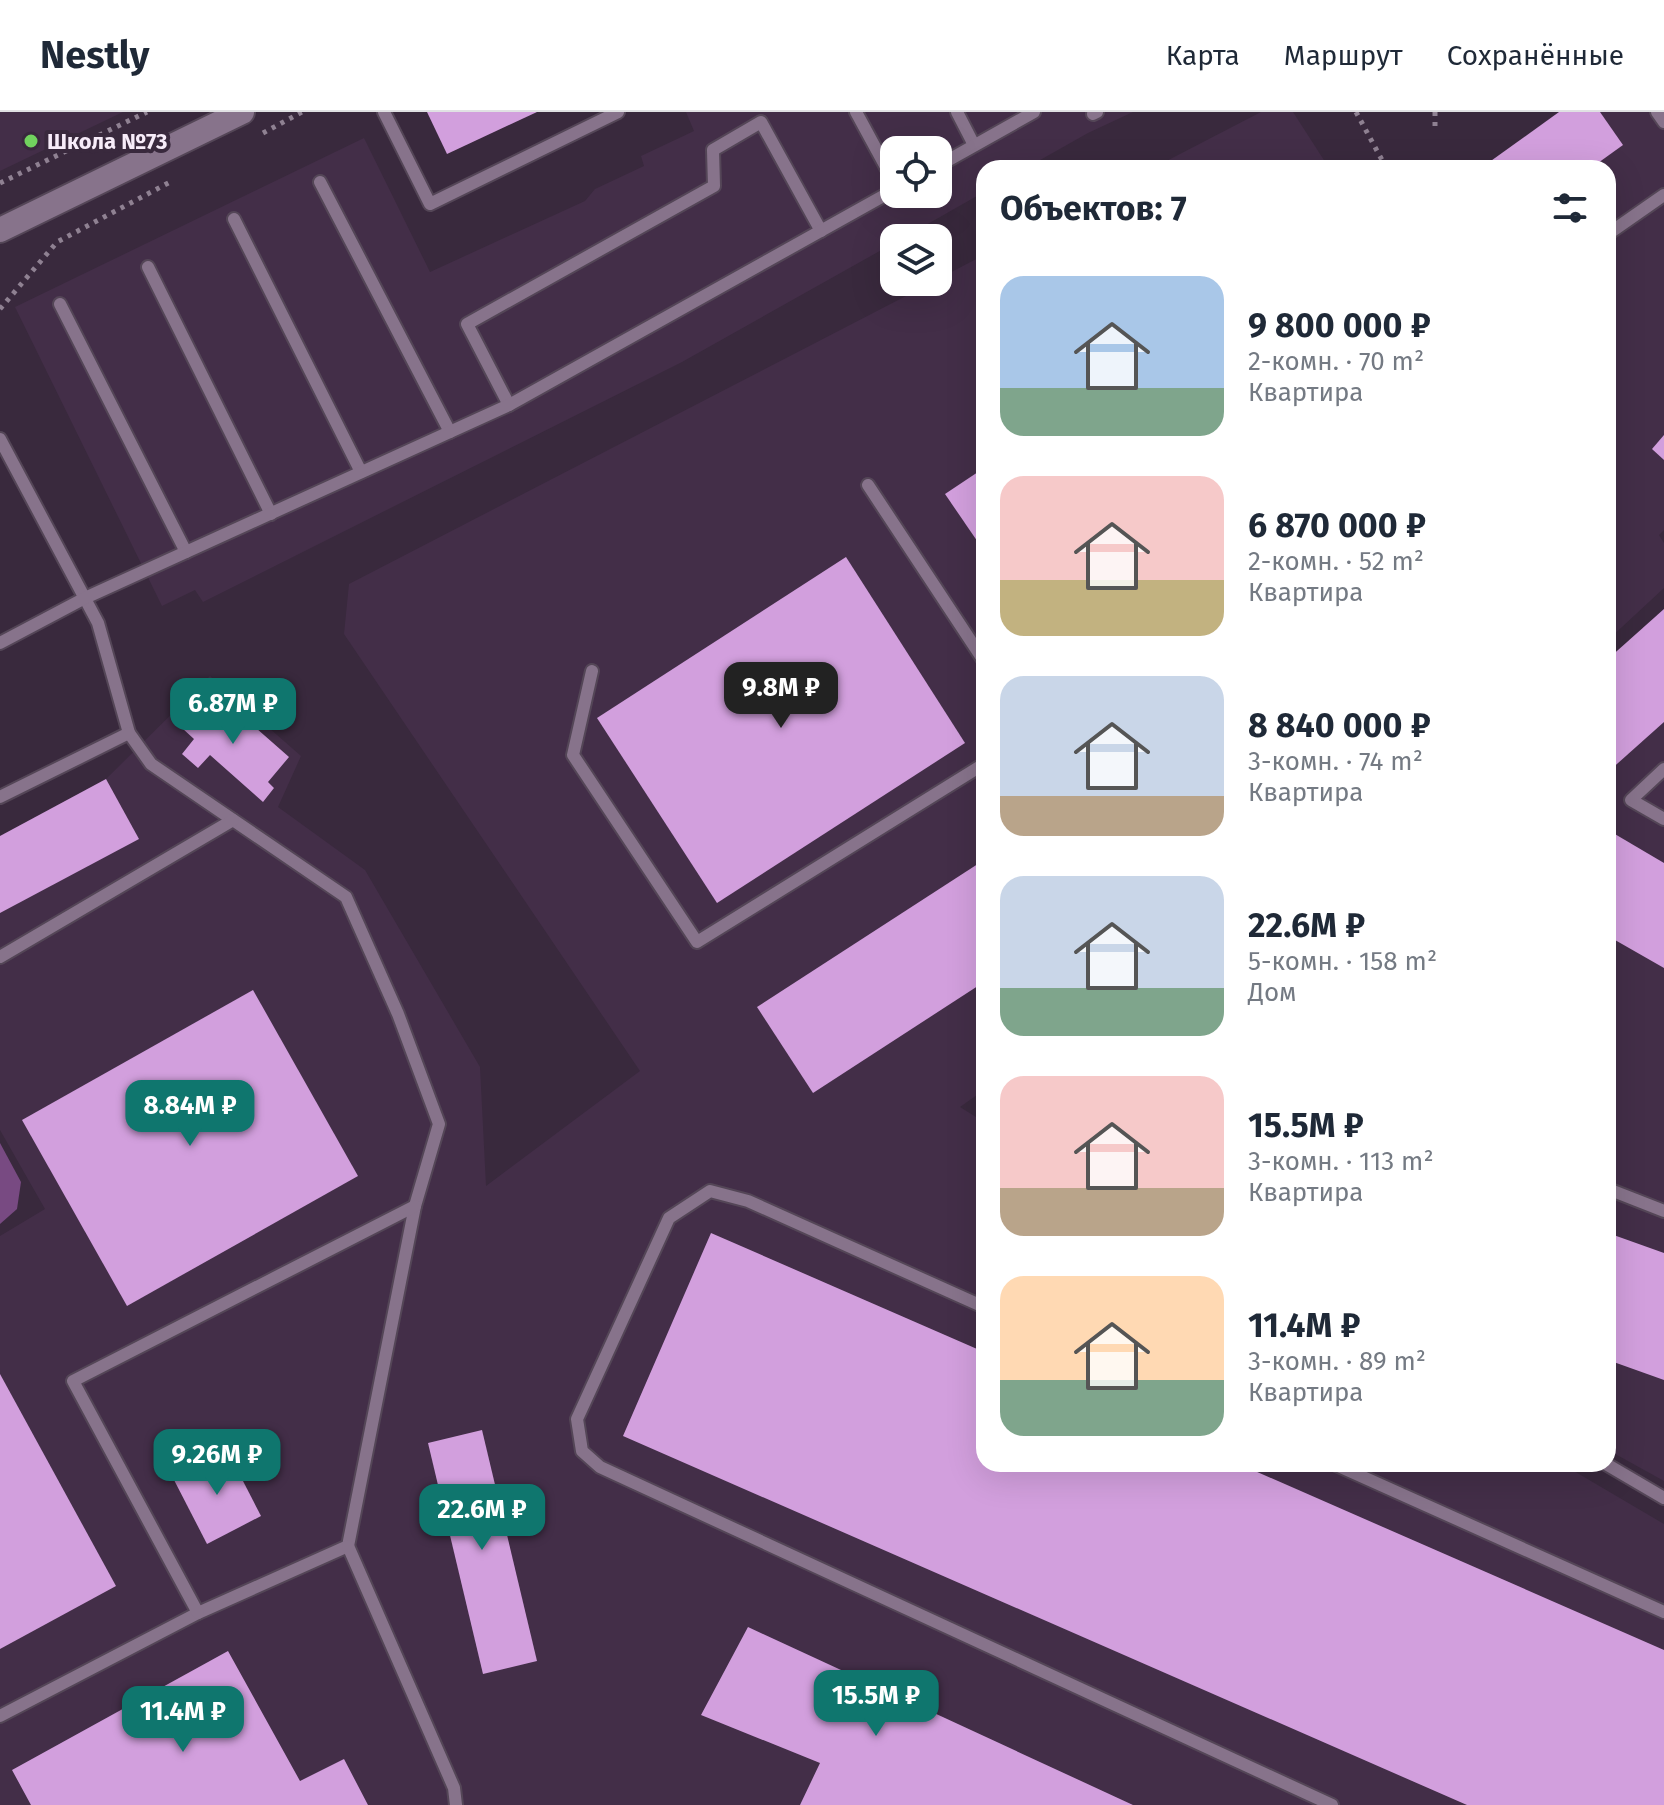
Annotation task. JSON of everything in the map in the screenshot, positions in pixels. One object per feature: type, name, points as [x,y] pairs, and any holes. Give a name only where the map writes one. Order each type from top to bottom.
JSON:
[{"type":"street","points":[[0,230],[242,112]]},
{"type":"lane","points":[[384,112],[430,204],[618,112]]},
{"type":"lane","points":[[856,112],[880,156]]},
{"type":"lane","points":[[957,112],[974,145]]},
{"type":"lane","points":[[952,158],[1034,112]]},
{"type":"lane","points":[[1657,112],[1664,122]]},
{"type":"lane","points":[[509,405],[467,324],[714,186],[713,150],[761,122],[821,231]]},
{"type":"lane","points":[[320,182],[450,432]]},
{"type":"lane","points":[[1616,228],[1664,195]]},
{"type":"lane","points":[[0,643],[85,598],[509,405],[880,198]]},
{"type":"lane","points":[[234,219],[361,472]]},
{"type":"lane","points":[[148,267],[271,514]]},
{"type":"lane","points":[[60,304],[186,552]]},
{"type":"lane","points":[[0,439],[98,623],[129,733],[151,764],[346,897],[398,1014],[439,1124],[415,1206],[348,1546],[454,1788],[456,1805]]},
{"type":"lane","points":[[868,485],[976,649]]},
{"type":"lane","points":[[592,671],[573,755],[697,942],[976,769]]},
{"type":"lane","points":[[0,797],[129,733]]},
{"type":"lane","points":[[1664,769],[1631,800],[1664,819]]},
{"type":"lane","points":[[0,957],[233,820]]},
{"type":"lane","points":[[976,1303],[748,1201],[710,1191],[669,1218],[577,1419],[582,1451],[600,1467],[1332,1805]]},
{"type":"lane","points":[[1616,1192],[1664,1211]]},
{"type":"lane","points":[[198,1613],[73,1381],[415,1206]]},
{"type":"lane","points":[[1616,1470],[1664,1498]]},
{"type":"lane","points":[[1352,1472],[1664,1612]]},
{"type":"lane","points":[[0,1716],[198,1613],[348,1546]]},
{"type":"path","points":[[0,183],[147,112]]},
{"type":"path","points":[[261,134],[302,112]]},
{"type":"path","points":[[1356,112],[1382,160]]},
{"type":"path","points":[[1435,112],[1435,126]]},
{"type":"path","points":[[0,309],[57,242],[180,177]]},
{"type":"shaded area","name":"Школа №73","points":[[0,112],[123,112],[0,171]]},
{"type":"shaded area","points":[[686,112],[1133,112],[1040,160],[976,160],[976,197],[928,224],[880,224],[880,251],[682,362],[203,602],[195,590],[162,606],[15,307],[364,138],[430,272],[585,201],[595,189],[644,166],[641,156],[694,131]]},
{"type":"shaded area","points":[[1261,112],[1293,112],[1324,160],[1168,160]]},
{"type":"shaded area","points":[[1575,112],[1664,112],[1664,530],[1659,535],[1664,543],[1664,588],[1616,633],[1616,160],[1521,160]]},
{"type":"shaded area","points":[[976,259],[976,1096],[960,1107],[976,1117],[976,1472],[1576,1472],[1664,1524],[1664,1805],[0,1805],[0,1236],[45,1209],[0,1130],[0,836],[106,779],[210,676],[301,756],[278,807],[365,870],[480,1067],[486,1186],[640,1071],[344,634],[349,584],[906,296],[952,296],[952,272]]},
{"type":"shaded area","points":[[1664,609],[1664,1481],[1616,1454],[1616,652]]},
{"type":"shaded area","points":[[0,1143],[21,1182],[17,1209],[0,1224]]},
{"type":"building","points":[[427,112],[537,112],[447,154]]},
{"type":"building","points":[[1559,112],[1600,112],[1623,145],[1602,160],[1492,160]]},
{"type":"building","points":[[1664,435],[1664,460],[1652,449]]},
{"type":"building","points":[[976,473],[976,539],[945,494]]},
{"type":"building","points":[[846,557],[965,743],[717,903],[597,718]]},
{"type":"building","points":[[1664,609],[1664,722],[1616,765],[1616,652]]},
{"type":"building","points":[[214,691],[289,757],[268,782],[274,788],[263,802],[210,755],[198,768],[182,754],[194,739],[182,728]]},
{"type":"building","points":[[106,779],[139,839],[0,913],[0,836]]},
{"type":"building","points":[[1616,835],[1664,863],[1664,968],[1616,941]]},
{"type":"building","points":[[976,865],[976,987],[813,1093],[757,1007]]},
{"type":"building","points":[[253,990],[358,1176],[127,1306],[22,1120]]},
{"type":"building","points":[[711,1233],[976,1349],[976,1472],[1257,1472],[1664,1650],[1664,1805],[1467,1805],[623,1436]]},
{"type":"building","points":[[1616,1236],[1664,1253],[1664,1380],[1616,1363]]},
{"type":"building","points":[[0,1374],[116,1586],[0,1649]]},
{"type":"building","points":[[482,1430],[537,1661],[483,1674],[428,1443]]},
{"type":"building","points":[[227,1450],[261,1516],[207,1544],[173,1478]]},
{"type":"building","points":[[748,1627],[1133,1805],[800,1805],[820,1763],[701,1715]]},
{"type":"building","points":[[228,1651],[300,1781],[344,1759],[368,1805],[31,1805],[12,1770]]},
{"type":"place","name":"Школа №73","points":[[31,141]]}]
